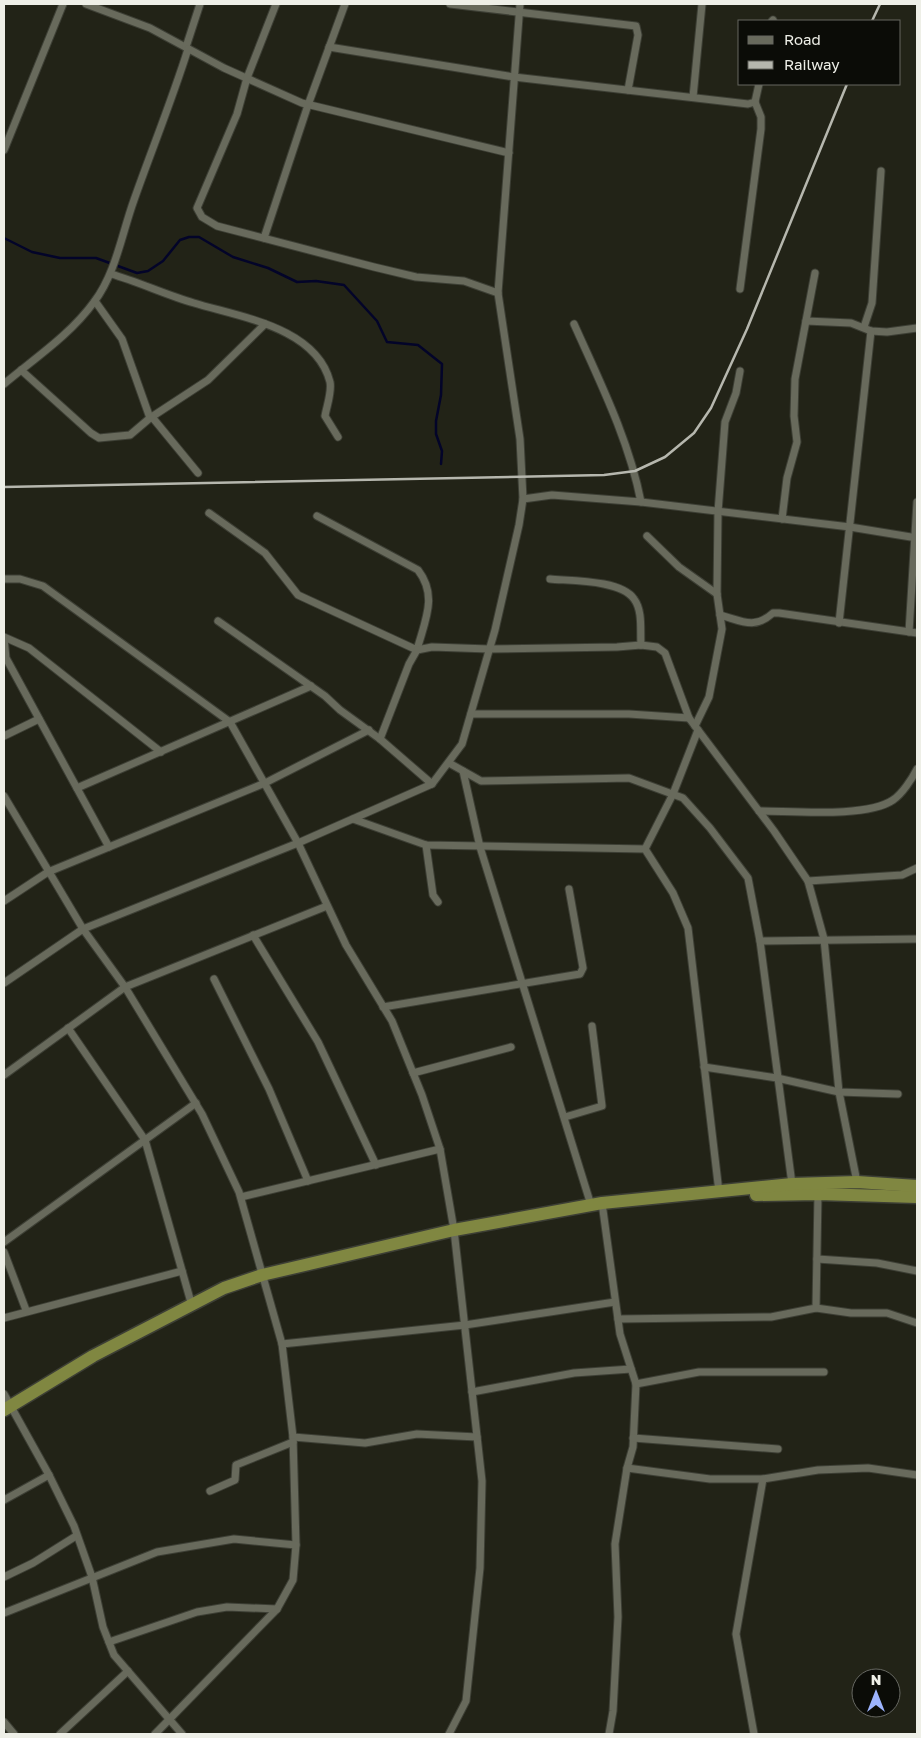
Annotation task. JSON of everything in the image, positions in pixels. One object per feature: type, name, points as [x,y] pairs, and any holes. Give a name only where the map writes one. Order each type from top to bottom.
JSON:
[{"type":"highway","points":[[7,1408],[93,1356],[224,1288],[262,1274],[454,1230],[597,1204],[792,1184],[857,1182],[917,1186]]},
{"type":"highway","points":[[719,1192],[745,1196],[818,1194],[917,1197]]},
{"type":"street","points":[[4,150],[63,4]]},
{"type":"street","points":[[86,4],[150,28],[247,78],[308,105],[508,153]]},
{"type":"street","points":[[4,384],[73,327],[95,301],[111,272],[134,199],[166,117],[200,4]]},
{"type":"street","points":[[276,4],[247,78],[237,114],[197,208],[202,217],[217,226],[303,250],[408,275],[464,281],[498,293]]},
{"type":"street","points":[[264,238],[308,105],[345,4]]},
{"type":"street","points":[[450,4],[636,26],[638,36],[628,90]]},
{"type":"street","points":[[4,983],[83,929],[298,843],[432,784],[462,744],[489,649],[519,525],[522,498],[520,439],[498,293],[520,4]]},
{"type":"street","points":[[693,97],[702,4]]},
{"type":"street","points":[[329,47],[514,77],[748,104],[755,102]]},
{"type":"street","points":[[740,289],[760,129],[761,117],[755,102],[759,85]]},
{"type":"street","points":[[839,623],[872,303],[881,171]]},
{"type":"street","points":[[111,272],[184,300],[284,330],[302,342],[319,360],[330,382],[325,416],[338,437]]},
{"type":"street","points":[[782,520],[787,478],[796,442],[794,416],[795,379],[815,273]]},
{"type":"street","points":[[95,301],[122,339],[151,418],[198,473]]},
{"type":"street","points":[[806,321],[851,324],[886,332],[917,328]]},
{"type":"street","points":[[20,370],[99,438],[130,435],[151,418],[208,380],[264,324]]},
{"type":"street","points":[[574,324],[608,399],[635,471],[641,502]]},
{"type":"street","points":[[645,849],[672,794],[709,696],[722,629],[717,594],[718,512],[725,422],[736,393],[740,370]]},
{"type":"street","points":[[522,498],[552,495],[641,502],[850,527],[916,538]]},
{"type":"street","points":[[909,632],[917,502]]},
{"type":"street","points":[[209,513],[265,553],[298,595],[418,650],[432,647],[489,649],[617,647],[640,644],[657,647],[665,653],[689,718],[759,811],[808,881],[824,939],[839,1092],[857,1182]]},
{"type":"street","points":[[317,516],[418,570],[427,582],[430,600],[418,650],[409,664],[380,739]]},
{"type":"street","points":[[647,536],[679,567],[717,594]]},
{"type":"street","points":[[4,579],[20,579],[43,586],[230,722],[298,843],[346,946],[392,1021],[413,1072],[440,1150],[454,1230],[482,1481],[480,1568],[466,1701],[449,1734]]},
{"type":"street","points":[[550,579],[613,586],[626,591],[635,599],[640,615],[640,644]]},
{"type":"street","points":[[720,615],[752,624],[765,620],[773,613],[917,633]]},
{"type":"street","points":[[218,621],[311,686],[369,730],[432,784]]},
{"type":"street","points":[[109,847],[6,658],[4,637],[29,648],[161,752]]},
{"type":"street","points":[[77,788],[311,686]]},
{"type":"street","points":[[471,714],[628,714],[689,718]]},
{"type":"street","points":[[4,736],[40,719]]},
{"type":"street","points":[[4,901],[48,872],[264,783],[369,730]]},
{"type":"street","points":[[449,763],[481,781],[629,778],[683,798],[710,828],[748,878],[760,942],[792,1184]]},
{"type":"street","points":[[463,770],[480,847],[564,1117],[597,1204],[618,1319],[636,1384],[634,1438],[627,1468],[615,1544],[618,1617],[613,1712],[608,1734]]},
{"type":"street","points":[[759,811],[858,811],[894,800],[917,770]]},
{"type":"street","points":[[4,796],[83,929],[125,987],[196,1103],[241,1197],[282,1344],[293,1440],[296,1545],[293,1580],[277,1609],[155,1734]]},
{"type":"street","points":[[353,819],[426,845],[645,849]]},
{"type":"street","points":[[426,845],[433,895],[438,902]]},
{"type":"street","points":[[645,849],[673,893],[688,928],[719,1192]]},
{"type":"street","points":[[808,881],[902,875],[917,868]]},
{"type":"street","points":[[383,1007],[580,974],[583,968],[569,889]]},
{"type":"street","points":[[4,1075],[125,987],[327,906]]},
{"type":"street","points":[[253,936],[318,1042],[376,1165]]},
{"type":"street","points":[[760,942],[824,939],[917,939]]},
{"type":"street","points":[[214,979],[269,1089],[308,1181]]},
{"type":"street","points":[[564,1117],[602,1106],[592,1026]]},
{"type":"street","points":[[68,1028],[145,1140],[192,1306]]},
{"type":"street","points":[[413,1072],[511,1047]]},
{"type":"street","points":[[704,1067],[777,1078],[839,1092],[898,1094]]},
{"type":"street","points":[[4,1242],[196,1103]]},
{"type":"street","points":[[241,1197],[440,1150]]},
{"type":"street","points":[[816,1308],[818,1194]]},
{"type":"street","points":[[4,1252],[26,1310]]},
{"type":"street","points":[[817,1259],[877,1263],[917,1271]]},
{"type":"street","points":[[4,1318],[26,1310],[182,1271]]},
{"type":"street","points":[[282,1344],[465,1325],[615,1302]]},
{"type":"street","points":[[618,1319],[771,1317],[816,1308],[851,1313],[887,1313],[917,1324]]},
{"type":"street","points":[[472,1392],[574,1373],[631,1369]]},
{"type":"street","points":[[636,1384],[699,1372],[824,1372]]},
{"type":"street","points":[[4,1394],[7,1408],[49,1474],[74,1526],[92,1577],[103,1627],[114,1655],[182,1734]]},
{"type":"street","points":[[210,1491],[235,1480],[236,1464],[293,1440],[365,1443],[416,1434],[477,1437]]},
{"type":"street","points":[[634,1438],[778,1449]]},
{"type":"street","points":[[627,1468],[710,1478],[764,1479],[818,1470],[868,1468],[917,1475]]},
{"type":"street","points":[[4,1500],[49,1474]]},
{"type":"street","points":[[754,1734],[736,1634],[764,1479]]},
{"type":"street","points":[[4,1578],[33,1563],[76,1536]]},
{"type":"street","points":[[4,1613],[157,1552],[234,1539],[296,1545]]},
{"type":"street","points":[[109,1642],[168,1620],[197,1612],[227,1607],[277,1609]]},
{"type":"street","points":[[60,1734],[128,1671]]},
{"type":"street","points":[[4,1722],[14,1734]]},
{"type":"waterway","points":[[4,238],[32,252],[60,258],[96,258],[137,273],[148,271],[163,261],[180,240],[189,237],[199,237],[233,257],[268,268],[297,282],[316,281],[344,285],[377,321],[387,342],[418,345],[442,364],[441,395],[436,421],[436,434],[442,451],[441,464]]},
{"type":"railway","points":[[872,20],[880,4]]},
{"type":"railway","points":[[4,487],[604,475],[635,471],[665,457],[694,433],[711,408],[747,329],[847,85]]}]
